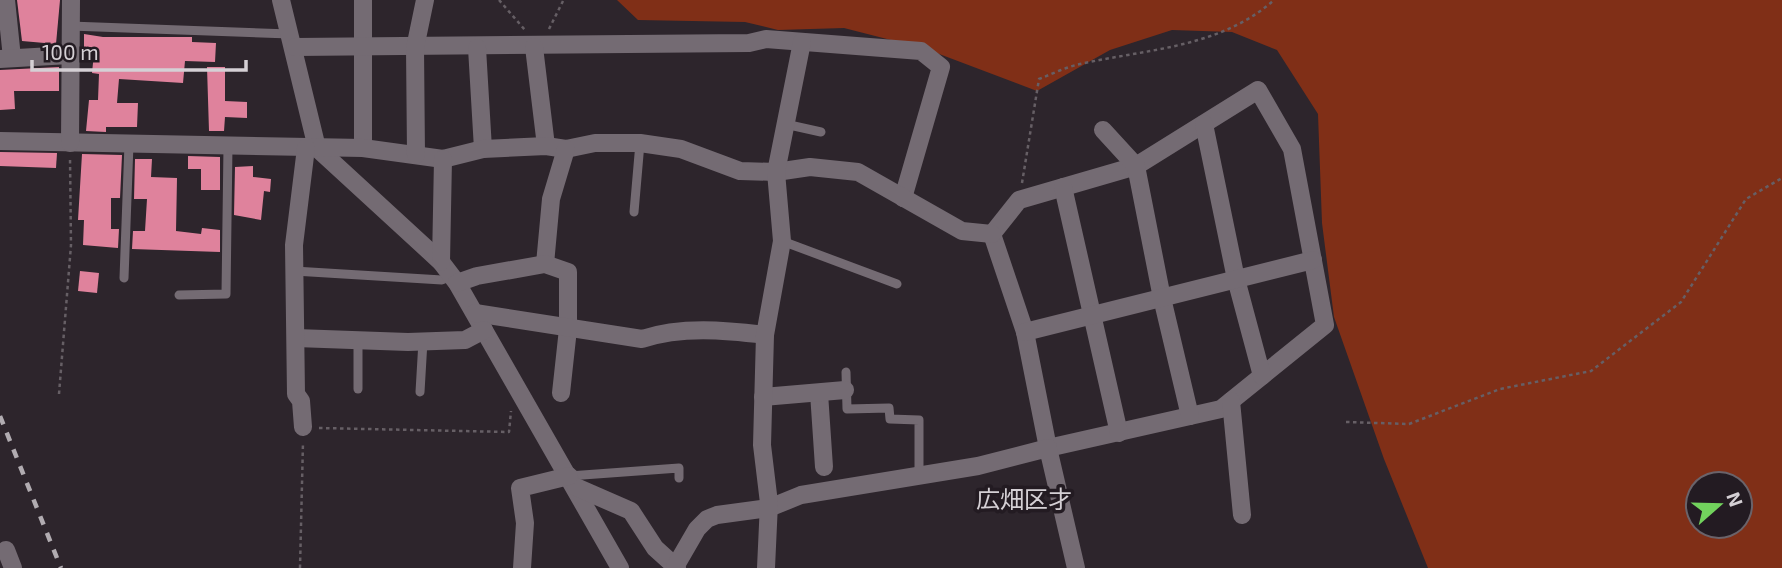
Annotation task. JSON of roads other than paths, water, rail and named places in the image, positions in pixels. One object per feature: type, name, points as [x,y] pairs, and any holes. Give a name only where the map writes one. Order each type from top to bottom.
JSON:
[{"type":"street","points":[[6,0],[6,58],[69,55]]},
{"type":"street","points":[[69,143],[71,0]]},
{"type":"street","points":[[281,0],[292,41],[312,148],[294,245],[296,394],[301,401],[303,427]]},
{"type":"street","points":[[363,0],[363,148]]},
{"type":"street","points":[[416,155],[415,48],[425,0]]},
{"type":"street","points":[[292,41],[362,49],[477,48],[534,43],[749,43],[765,39],[921,51],[941,67],[903,198]]},
{"type":"street","points":[[766,568],[769,508],[762,445],[765,335],[782,241],[776,172],[802,42]]},
{"type":"street","points":[[534,43],[546,146]]},
{"type":"street","points":[[477,48],[483,149]]},
{"type":"street","points":[[522,568],[525,523],[520,488],[573,482],[631,511],[655,548],[676,567],[697,529],[707,519],[769,508],[802,495],[919,478],[1221,409],[1325,325],[1292,149],[1258,90],[1136,166],[1019,200],[992,234]]},
{"type":"street","points":[[1204,124],[1236,279],[1262,376]]},
{"type":"street","points":[[1103,130],[1136,166],[1162,298],[1190,416]]},
{"type":"street","points":[[0,141],[363,148],[443,159],[483,149],[546,146],[566,149],[595,143],[640,143],[681,149],[740,171],[776,172],[810,167],[858,172],[962,232],[992,234]]},
{"type":"street","points":[[312,148],[450,274],[573,482],[620,568]]},
{"type":"street","points":[[545,264],[551,200],[566,149]]},
{"type":"street","points":[[443,159],[450,274]]},
{"type":"street","points":[[1063,187],[1119,433]]},
{"type":"street","points":[[992,234],[1025,332],[1076,568]]},
{"type":"street","points":[[1025,332],[1313,260]]},
{"type":"street","points":[[450,274],[545,264],[568,272],[568,329],[561,393]]},
{"type":"street","points":[[475,313],[642,340],[661,333],[723,330],[765,335]]},
{"type":"street","points":[[296,338],[465,340],[484,330]]},
{"type":"street","points":[[763,397],[820,393],[846,381]]},
{"type":"street","points":[[820,393],[824,467]]},
{"type":"street","points":[[1231,401],[1242,515]]},
{"type":"street","points":[[6,550],[13,568]]},
{"type":"lane","points":[[70,26],[292,41]]},
{"type":"lane","points":[[785,124],[821,132]]},
{"type":"lane","points":[[634,212],[640,143]]},
{"type":"lane","points":[[124,278],[129,144]]},
{"type":"lane","points":[[179,295],[226,294],[228,146]]},
{"type":"lane","points":[[782,241],[897,284]]},
{"type":"lane","points":[[294,271],[442,280],[450,274]]},
{"type":"lane","points":[[358,340],[358,389]]},
{"type":"lane","points":[[421,392],[423,341]]},
{"type":"lane","points":[[846,381],[847,409],[889,408],[890,419],[919,420],[919,478]]},
{"type":"lane","points":[[573,482],[679,468],[679,478]]},
{"type":"railway","points":[[0,416],[61,568]]},
{"type":"district","name":"広畑区才","points":[[1024,500]]}]
